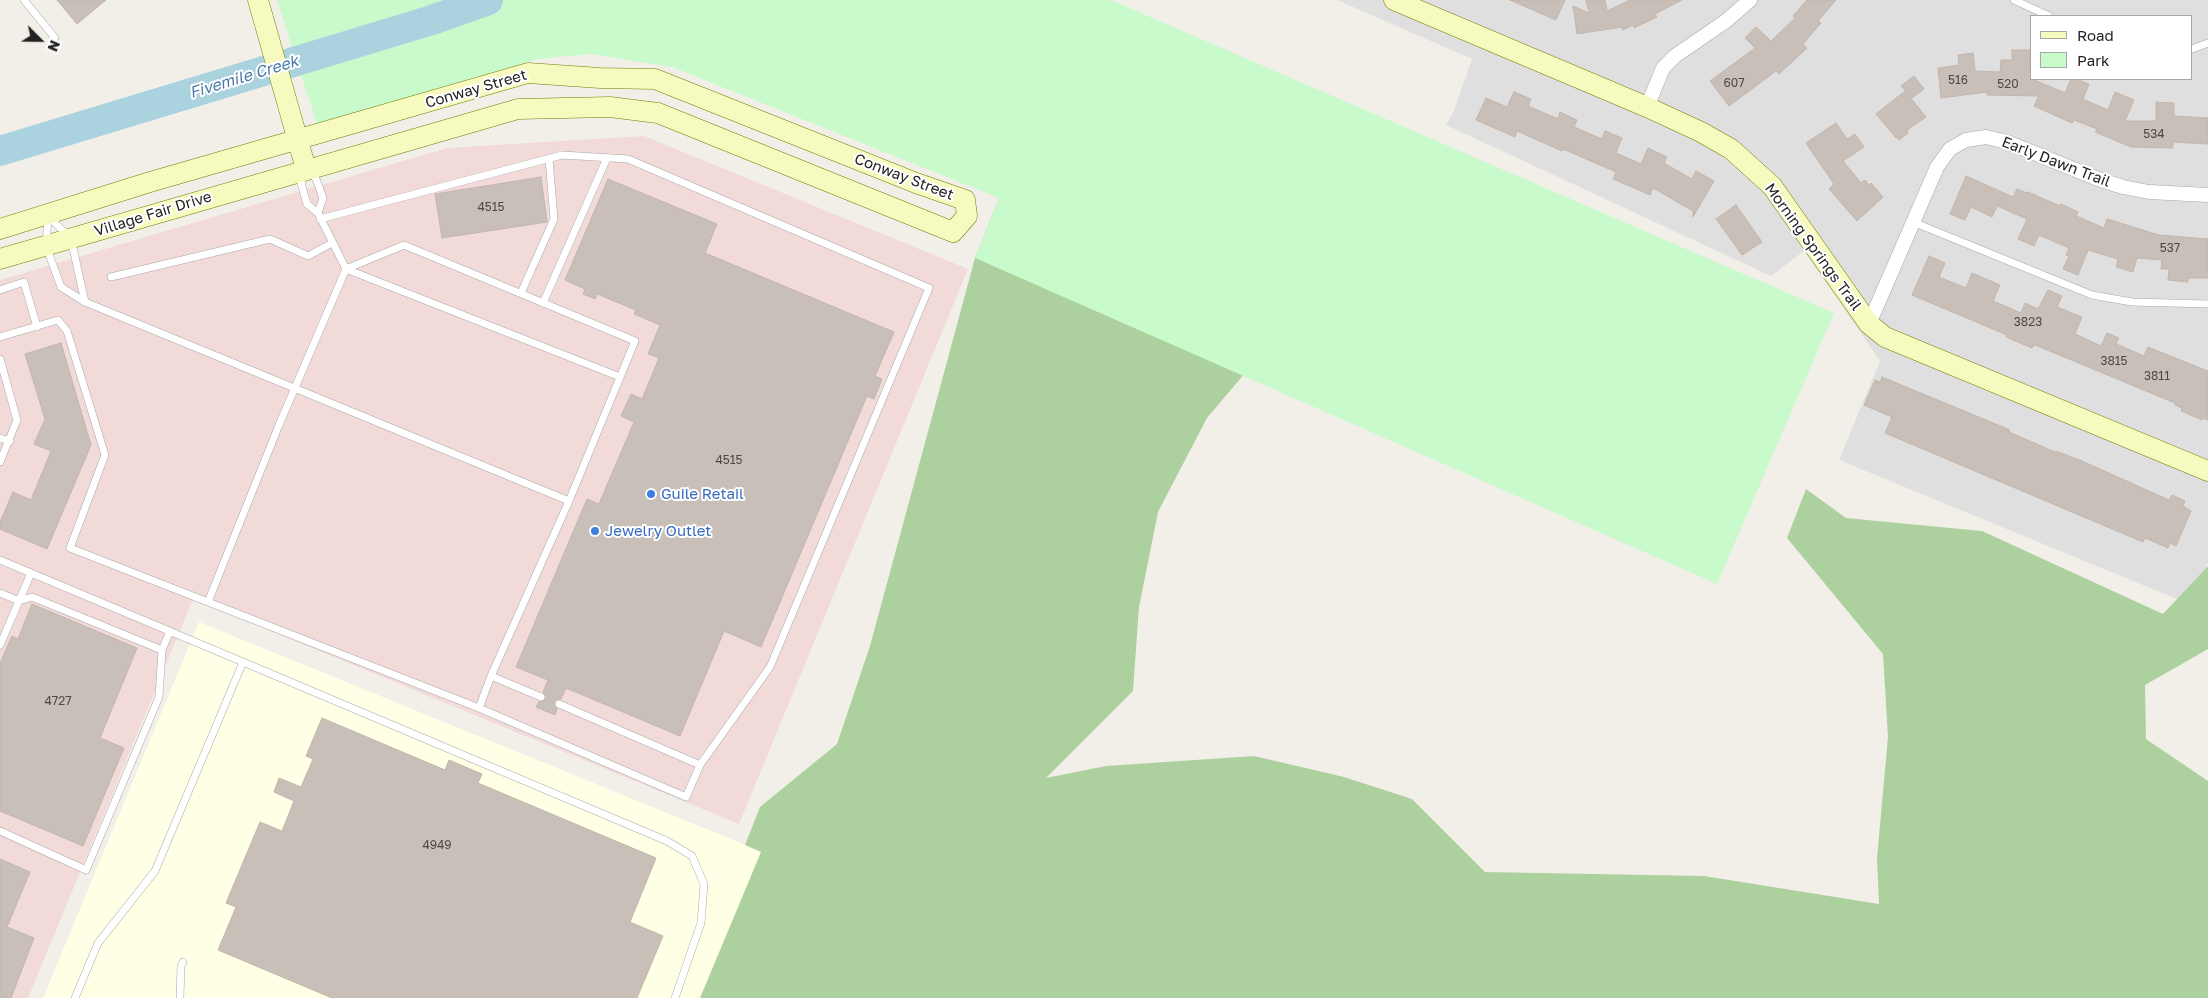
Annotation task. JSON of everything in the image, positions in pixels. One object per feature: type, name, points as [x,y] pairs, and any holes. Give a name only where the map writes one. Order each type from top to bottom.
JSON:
[{"type":"street","points":[[258,0],[306,169]]},
{"type":"street","name":"Morning Springs Trail","points":[[1394,0],[1646,107],[1701,132],[1731,149],[1772,186],[1869,324],[1885,336],[2208,471]]},
{"type":"street","points":[[1646,107],[1663,68],[1675,56],[1726,21],[1750,0]]},
{"type":"street","name":"Conway Street","points":[[299,140],[528,73],[655,79],[907,179],[965,200],[966,216],[954,232],[658,113],[610,107],[518,109],[306,169]]},
{"type":"street","name":"Early Dawn Trail","points":[[1869,324],[1937,167],[1950,149],[1966,140],[1986,137],[2007,142],[2098,179],[2123,187],[2149,192],[2208,195]]},
{"type":"street","name":"Village Fair Drive","points":[[0,229],[48,216],[150,182],[299,140]]},
{"type":"street","name":"Village Fair Drive","points":[[0,259],[306,169]]},
{"type":"lane","points":[[24,0],[55,38]]},
{"type":"lane","points":[[2014,0],[2047,15]]},
{"type":"lane","points":[[2193,49],[2208,43]]},
{"type":"lane","points":[[0,336],[58,320],[68,331],[105,455],[70,548],[479,708],[686,797],[700,765],[770,667],[929,288],[628,159],[562,155],[319,216]]},
{"type":"lane","points":[[543,303],[607,158]]},
{"type":"lane","points":[[521,294],[554,219],[549,159]]},
{"type":"lane","points":[[319,216],[323,198],[316,179],[306,169],[301,183],[307,204],[319,216],[346,269],[620,377]]},
{"type":"lane","points":[[48,216],[71,239],[81,277],[85,302]]},
{"type":"lane","points":[[48,216],[46,246],[61,287],[85,302],[569,501]]},
{"type":"lane","points":[[1913,222],[2092,295],[2132,302],[2208,304]]},
{"type":"lane","points":[[111,277],[270,239],[308,256],[332,243]]},
{"type":"lane","points":[[208,602],[346,269],[404,245],[635,341],[569,501],[491,676],[479,708]]},
{"type":"lane","points":[[0,290],[24,282],[36,327]]},
{"type":"lane","points":[[0,359],[17,420],[0,462]]},
{"type":"lane","points":[[0,438],[10,441]]},
{"type":"lane","points":[[0,560],[667,841],[692,856],[704,884],[702,923],[675,998]]},
{"type":"lane","points":[[0,645],[31,572]]},
{"type":"lane","points":[[0,593],[19,600],[32,597],[162,650]]},
{"type":"lane","points":[[0,831],[86,870],[159,698],[162,650],[170,631]]},
{"type":"lane","points":[[75,998],[98,943],[155,871],[243,662]]},
{"type":"lane","points":[[491,676],[541,697]]},
{"type":"lane","points":[[559,704],[700,765]]},
{"type":"lane","points":[[180,998],[181,966],[183,962]]},
{"type":"shaded area","points":[[1337,0],[2208,0],[2208,563],[2205,570],[2177,599],[1839,460],[1880,361],[1804,251],[1771,276],[1446,125],[1453,113],[1472,59]]},
{"type":"shaded area","points":[[644,136],[968,269],[739,824],[193,599],[28,998],[0,998],[0,280],[447,148]]},
{"type":"shaded area","points":[[199,622],[765,853],[709,998],[43,998]]},
{"type":"green space","points":[[277,0],[1111,0],[1834,313],[1717,584],[975,258],[999,198],[672,67],[591,54],[538,59],[317,124]]},
{"type":"green space","points":[[999,198],[1284,327],[1207,418],[1158,512],[1139,607],[1133,691],[1046,778],[1106,766],[1254,756],[1344,777],[1412,799],[1485,872],[1704,876],[1879,904],[1877,858],[1888,737],[1883,654],[1787,538],[1806,489],[1846,518],[1982,531],[2163,614],[2208,566],[2208,649],[2145,685],[2146,739],[2208,781],[2208,998],[700,998],[761,852],[745,845],[760,807],[837,744],[870,646],[975,258]]},
{"type":"building","points":[[57,0],[106,0],[77,24]]},
{"type":"building","points":[[1510,0],[1565,0],[1556,20]]},
{"type":"building","points":[[1586,0],[1605,0],[1607,11],[1630,0],[1682,0],[1655,14],[1657,17],[1634,28],[1633,25],[1623,30],[1622,27],[1577,34],[1573,6],[1589,13]]},
{"type":"building","points":[[1807,0],[1836,0],[1818,21],[1821,23],[1803,44],[1807,48],[1779,74],[1776,71],[1729,106],[1710,81],[1755,48],[1745,38],[1756,27],[1771,41],[1795,18],[1793,16]]},
{"type":"building","points":[[2012,50],[2030,50],[2030,80],[2034,80],[2065,93],[2071,80],[2079,80],[2089,84],[2083,99],[2108,110],[2115,92],[2134,100],[2125,121],[2156,121],[2156,102],[2174,103],[2174,116],[2208,118],[2208,144],[2173,142],[2173,148],[2131,147],[2095,132],[2097,129],[2074,120],[2072,123],[2034,106],[2039,96],[1987,95],[1987,92],[1941,98],[1938,68],[1959,65],[1958,55],[1973,53],[1975,71],[2000,72],[2001,60],[2012,60]]},
{"type":"building","points":[[1914,76],[1924,89],[1912,98],[1901,86]]},
{"type":"building","points":[[1905,91],[1926,117],[1907,130],[1908,133],[1899,140],[1876,114]]},
{"type":"building","points":[[1514,92],[1531,99],[1528,106],[1558,119],[1560,112],[1577,120],[1574,127],[1602,139],[1605,131],[1622,138],[1616,153],[1641,164],[1648,148],[1667,157],[1664,163],[1692,179],[1696,171],[1714,181],[1693,217],[1693,211],[1653,188],[1650,195],[1613,179],[1616,172],[1563,149],[1562,151],[1517,131],[1515,137],[1476,120],[1486,98],[1507,107]]},
{"type":"building","points":[[1836,123],[1847,139],[1855,134],[1864,147],[1843,161],[1861,183],[1865,180],[1869,185],[1871,183],[1883,197],[1857,221],[1829,189],[1834,184],[1806,143]]},
{"type":"building","points":[[1966,176],[2013,197],[2017,189],[2060,206],[2061,204],[2078,212],[2076,216],[2104,228],[2107,219],[2159,235],[2208,239],[2208,278],[2188,278],[2188,282],[2168,280],[2169,269],[2161,269],[2162,260],[2137,258],[2133,272],[2116,267],[2118,259],[2088,250],[2078,275],[2063,269],[2069,256],[2066,255],[2069,248],[2039,235],[2034,246],[2018,239],[2027,219],[1997,206],[1992,217],[1971,207],[1965,220],[1950,214]]},
{"type":"building","points":[[541,177],[547,222],[442,238],[435,194]]},
{"type":"building","points":[[608,179],[717,224],[705,253],[894,332],[875,376],[882,379],[874,399],[867,396],[761,647],[724,631],[680,736],[566,688],[561,699],[554,702],[557,709],[555,715],[536,707],[539,702],[546,699],[543,692],[548,680],[516,667],[587,499],[599,504],[634,422],[621,416],[631,394],[642,399],[659,358],[648,354],[660,325],[634,314],[636,310],[597,294],[595,299],[583,294],[585,289],[565,280]]},
{"type":"building","points":[[1736,205],[1762,242],[1742,255],[1716,219]]},
{"type":"building","points":[[1929,256],[1945,263],[1939,277],[1966,288],[1972,273],[2000,285],[1993,301],[2021,313],[2025,303],[2038,309],[2048,290],[2062,296],[2057,307],[2082,317],[2075,334],[2101,346],[2107,333],[2119,338],[2116,344],[2144,356],[2148,347],[2208,371],[2208,420],[2203,418],[2202,420],[2181,411],[2182,408],[2175,405],[2175,403],[2040,347],[2034,345],[2032,348],[2006,337],[2007,335],[1912,295]]},
{"type":"building","points":[[61,343],[91,445],[47,549],[0,529],[0,522],[13,492],[31,500],[51,451],[34,444],[45,419],[25,354]]},
{"type":"building","points":[[1882,377],[2010,430],[2009,432],[2055,452],[2082,461],[2169,500],[2172,495],[2185,501],[2183,506],[2191,511],[2176,546],[2170,543],[2168,548],[2145,538],[2143,542],[1885,433],[1892,417],[1864,405],[1875,380],[1880,382]]},
{"type":"building","points":[[32,604],[137,648],[100,738],[124,748],[83,846],[0,811],[0,663],[12,636],[18,639]]},
{"type":"building","points":[[322,718],[445,770],[449,760],[482,774],[478,783],[656,858],[630,922],[663,936],[637,998],[332,998],[218,950],[236,907],[226,903],[260,822],[282,831],[294,801],[274,792],[279,778],[301,787],[313,759],[306,756]]},
{"type":"building","points":[[0,859],[30,872],[7,927],[34,938],[11,998],[0,998]]},
{"type":"waterway","name":"Fivemile Creek","points":[[0,151],[432,20],[488,0]]},
{"type":"place","name":"Guile Retail","points":[[651,494]]},
{"type":"place","name":"Jewelry Outlet","points":[[595,531]]}]
